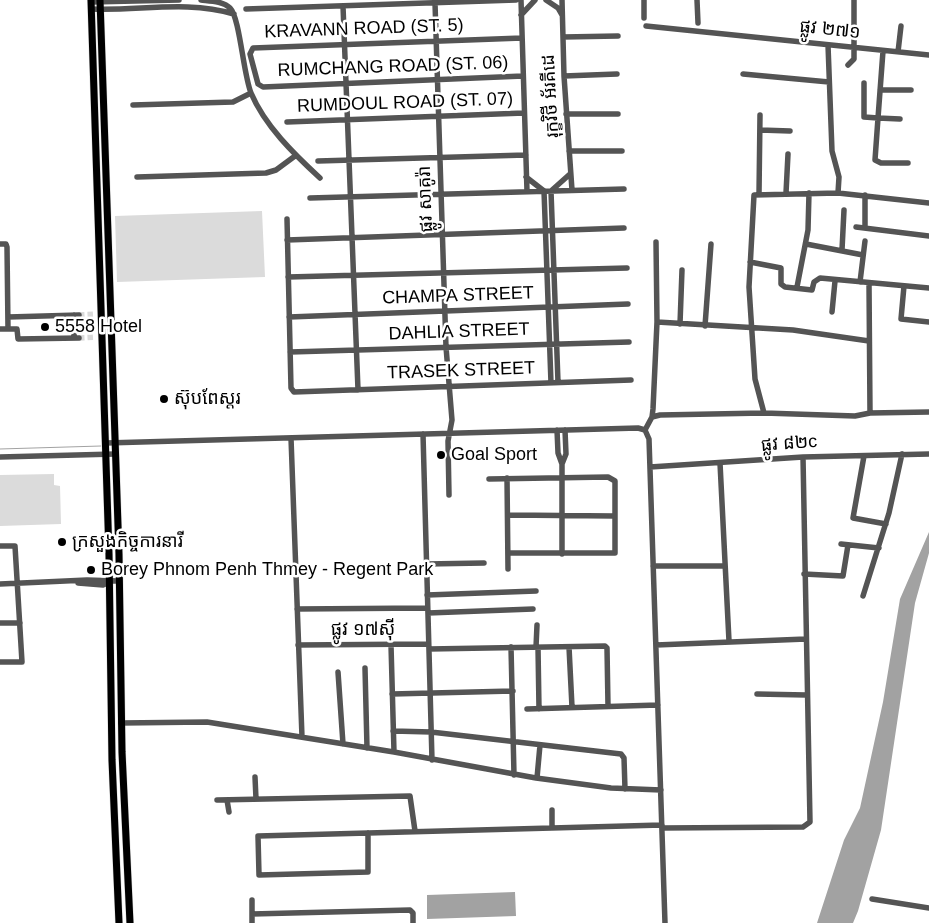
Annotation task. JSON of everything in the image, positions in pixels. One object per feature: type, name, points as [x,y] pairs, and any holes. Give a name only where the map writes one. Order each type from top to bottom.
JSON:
[{"type":"main road","points":[[92,4],[98,314],[106,443],[110,582],[111,734],[119,923]]},
{"type":"main road","points":[[100,4],[115,443],[121,723],[130,923]]},
{"type":"street","points":[[100,4],[179,0]]},
{"type":"street","points":[[200,0],[223,4],[234,14],[238,26],[242,64],[251,93],[270,124],[296,156],[320,178]]},
{"type":"street","points":[[246,9],[516,0]]},
{"type":"street","name":"រុក្ខវិថី អ័រគីដេ","points":[[521,0],[527,192]]},
{"type":"street","points":[[522,15],[535,0]]},
{"type":"street","points":[[546,0],[558,8],[563,16]]},
{"type":"street","name":"រុក្ខវិថី អ័រគីដេ","points":[[562,0],[564,76],[572,190]]},
{"type":"street","points":[[644,0],[644,18]]},
{"type":"street","points":[[697,0],[698,23]]},
{"type":"street","points":[[848,66],[854,59],[854,0]]},
{"type":"street","name":"ផ្លូវ សាគូរ៉ា","points":[[435,3],[446,347],[449,386],[448,420],[451,430]]},
{"type":"street","points":[[92,4],[192,5],[214,8],[234,14]]},
{"type":"street","points":[[343,6],[358,390]]},
{"type":"street","name":"ផ្លូវ ២៧១","points":[[646,26],[929,55]]},
{"type":"street","points":[[898,52],[901,26]]},
{"type":"street","points":[[563,37],[618,36]]},
{"type":"street","name":"KRAVANN ROAD (ST. 5)","points":[[263,87],[258,84],[250,54],[253,48],[522,38]]},
{"type":"street","points":[[828,45],[832,151],[839,177],[838,193]]},
{"type":"street","points":[[883,51],[875,160],[881,163],[908,163]]},
{"type":"street","points":[[564,76],[617,74]]},
{"type":"street","points":[[743,74],[828,82]]},
{"type":"street","name":"RUMCHANG ROAD (ST. 06)","points":[[263,87],[523,76]]},
{"type":"street","points":[[864,83],[864,117],[900,119]]},
{"type":"street","points":[[880,90],[911,90]]},
{"type":"street","points":[[133,105],[234,102],[251,93]]},
{"type":"street","name":"RUMDOUL ROAD (ST. 07)","points":[[288,122],[524,113]]},
{"type":"street","points":[[566,114],[618,114]]},
{"type":"street","points":[[759,194],[760,115]]},
{"type":"street","points":[[760,130],[790,131]]},
{"type":"street","points":[[569,151],[622,151]]},
{"type":"street","points":[[786,193],[788,154]]},
{"type":"street","points":[[318,161],[526,155]]},
{"type":"street","points":[[137,177],[266,173],[276,170],[296,156]]},
{"type":"street","points":[[547,191],[570,174]]},
{"type":"street","points":[[526,177],[547,191]]},
{"type":"street","points":[[310,198],[624,189]]},
{"type":"street","points":[[547,191],[554,383]]},
{"type":"street","points":[[797,287],[806,244],[809,193]]},
{"type":"street","points":[[764,413],[755,379],[749,287],[753,197],[759,194],[838,193],[929,203]]},
{"type":"street","points":[[865,195],[865,228]]},
{"type":"street","points":[[842,250],[844,210]]},
{"type":"street","points":[[287,219],[290,352]]},
{"type":"street","points":[[856,227],[929,236]]},
{"type":"street","points":[[287,240],[624,228]]},
{"type":"street","points":[[860,282],[864,241]]},
{"type":"street","points":[[656,242],[657,322],[652,417],[646,430],[650,439],[665,923]]},
{"type":"street","points":[[0,244],[6,244],[8,329]]},
{"type":"street","points":[[705,326],[711,244]]},
{"type":"street","points":[[806,244],[863,255]]},
{"type":"street","points":[[750,262],[781,268],[782,286],[812,290],[816,279],[929,288]]},
{"type":"street","points":[[288,277],[627,268]]},
{"type":"street","points":[[680,324],[682,270]]},
{"type":"street","points":[[832,312],[835,281]]},
{"type":"street","points":[[869,283],[870,413]]},
{"type":"street","points":[[0,286],[7,286]]},
{"type":"street","points":[[904,286],[901,319],[929,322]]},
{"type":"street","name":"CHAMPA STREET","points":[[289,317],[628,304]]},
{"type":"street","points":[[98,314],[110,314]]},
{"type":"street","points":[[8,317],[76,315],[77,338],[18,339],[17,317]]},
{"type":"street","points":[[657,322],[753,327],[870,341]]},
{"type":"street","points":[[0,329],[17,329]]},
{"type":"street","name":"DAHLIA STREET","points":[[290,352],[629,342]]},
{"type":"street","name":"TRASEK STREET","points":[[290,352],[292,390],[358,390],[631,380]]},
{"type":"street","name":"ផ្លូវ សាគូរ៉ា","points":[[449,394],[452,420],[448,441],[449,496]]},
{"type":"street","points":[[652,417],[660,415],[764,413],[855,416],[870,413],[929,412]]},
{"type":"street","points":[[106,443],[423,434],[451,430],[638,428],[646,430]]},
{"type":"street","points":[[557,430],[558,453],[562,464],[562,554]]},
{"type":"street","points":[[562,464],[566,454],[566,430]]},
{"type":"street","points":[[423,434],[432,760]]},
{"type":"street","points":[[292,438],[302,737]]},
{"type":"street","points":[[0,457],[115,454]]},
{"type":"street","points":[[863,596],[886,524],[902,454]]},
{"type":"street","name":"ផ្លូវ ៨២c","points":[[650,467],[802,457],[929,454]]},
{"type":"street","points":[[864,456],[853,518],[886,524]]},
{"type":"street","points":[[368,833],[368,872],[259,876],[258,836],[552,826],[807,825],[811,818],[806,695],[802,457]]},
{"type":"street","points":[[720,463],[729,642]]},
{"type":"street","points":[[489,479],[562,476],[612,478],[615,481],[614,553],[508,554]]},
{"type":"street","points":[[507,478],[508,569]]},
{"type":"street","points":[[508,515],[614,516]]},
{"type":"street","points":[[804,574],[843,576],[845,545],[879,548]]},
{"type":"street","points":[[0,546],[15,546],[22,662],[0,662]]},
{"type":"street","points":[[426,564],[484,563]]},
{"type":"street","points":[[653,566],[725,566]]},
{"type":"street","points":[[0,584],[87,580],[119,581]]},
{"type":"street","points":[[427,595],[536,590]]},
{"type":"street","points":[[297,609],[533,609]]},
{"type":"street","points":[[0,623],[20,623]]},
{"type":"street","points":[[537,625],[539,708]]},
{"type":"street","points":[[656,645],[806,639]]},
{"type":"street","name":"ផ្លូវ ១៧ស៊ី","points":[[298,645],[607,648],[608,706]]},
{"type":"street","points":[[391,645],[394,752]]},
{"type":"street","points":[[511,647],[514,775]]},
{"type":"street","points":[[569,647],[572,708]]},
{"type":"street","points":[[365,668],[367,748]]},
{"type":"street","points":[[338,672],[343,744]]},
{"type":"street","points":[[392,694],[513,691]]},
{"type":"street","points":[[757,694],[806,695]]},
{"type":"street","points":[[527,709],[658,705]]},
{"type":"street","points":[[121,723],[207,722],[394,752],[514,775],[624,789],[660,790]]},
{"type":"street","points":[[393,731],[431,732],[623,755],[624,789]]},
{"type":"street","points":[[537,778],[540,745]]},
{"type":"street","points":[[256,777],[256,798]]},
{"type":"street","points":[[217,800],[410,796],[415,831]]},
{"type":"street","points":[[228,800],[228,812]]},
{"type":"street","points":[[552,810],[552,826]]},
{"type":"street","points":[[872,899],[929,908]]},
{"type":"street","points":[[252,900],[252,923]]},
{"type":"street","points":[[252,914],[410,910],[413,923]]},
{"type":"shaded area","points":[[262,211],[265,277],[117,282],[115,216]]},
{"type":"shaded area","points":[[54,474],[54,485],[60,486],[61,524],[0,526],[0,475]]},
{"type":"shaded area","points":[[929,532],[929,553],[915,603],[881,830],[858,911],[853,923],[817,923],[844,840],[860,808],[883,702],[900,599]]},
{"type":"shaded area","points":[[515,892],[516,916],[427,919],[427,895]]},
{"type":"waterway","points":[[0,449],[101,446]]},
{"type":"tunnel","points":[[79,315],[95,314]]},
{"type":"tunnel","points":[[79,338],[96,337]]},
{"type":"place","name":"5558 Hotel","points":[[45,327]]},
{"type":"place","name":"ស៊ុបពែស្តរ","points":[[164,399]]},
{"type":"place","name":"Goal Sport","points":[[441,455]]},
{"type":"place","name":"ក្រសួងកិច្ចការនារី","points":[[62,542]]},
{"type":"place","name":"Borey Phnom Penh Thmey - Regent Park","points":[[91,570]]}]
